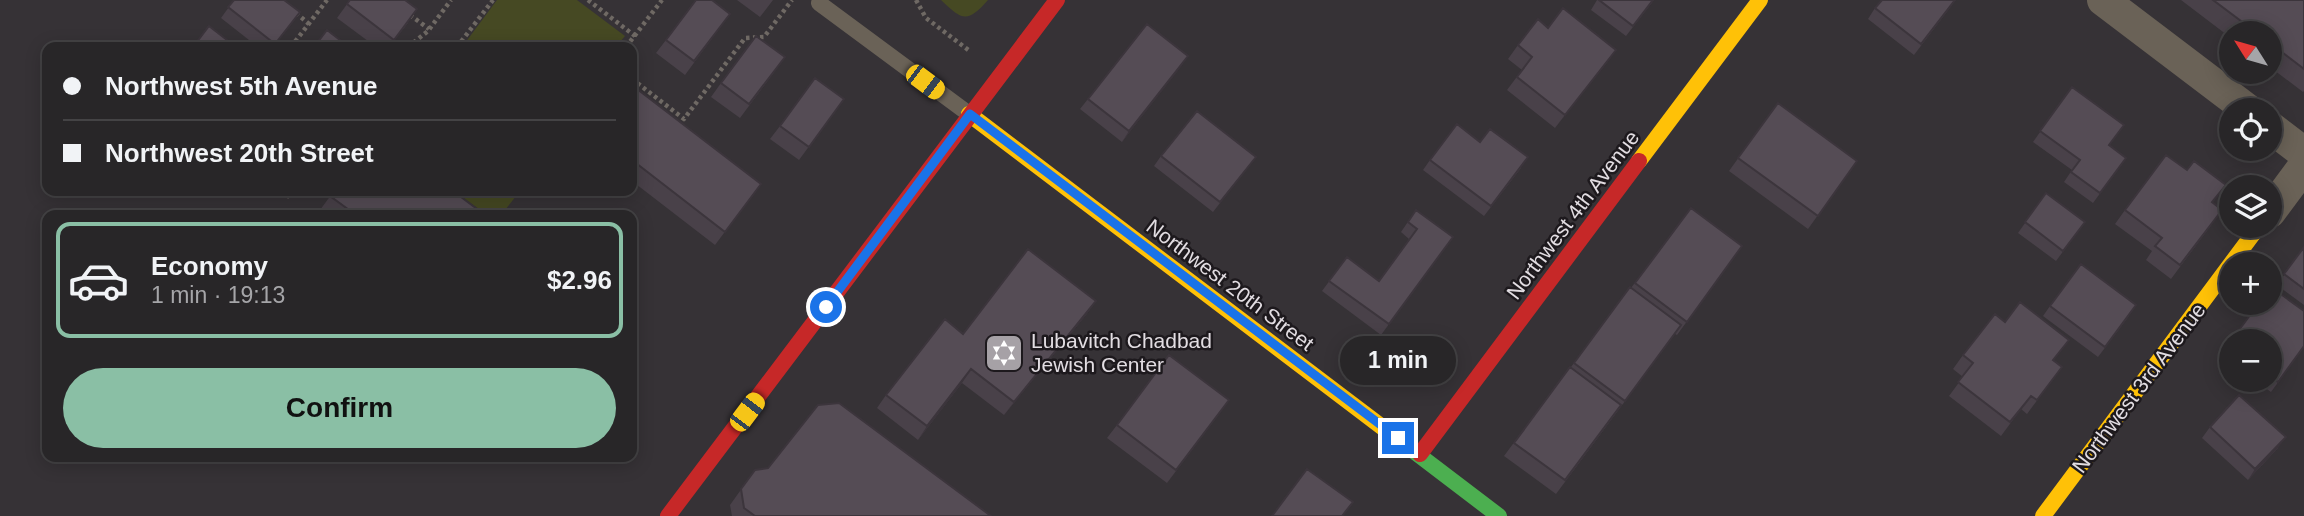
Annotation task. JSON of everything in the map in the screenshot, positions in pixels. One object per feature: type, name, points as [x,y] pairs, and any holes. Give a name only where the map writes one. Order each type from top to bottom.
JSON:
[{"type":"street","points":[[667,516],[1057,0]]},
{"type":"street","name":"Northwest 4th Avenue","points":[[1420,454],[1760,0]]},
{"type":"street","points":[[2103,0],[2232,98]]},
{"type":"street","name":"Northwest 20th Street","points":[[970,114],[1499,516]]},
{"type":"street","points":[[2282,136],[2304,153]]},
{"type":"street","points":[[2282,196],[2304,166]]},
{"type":"street","name":"Northwest 3rd Avenue","points":[[2043,516],[2250,238]]},
{"type":"lane","points":[[819,3],[970,114]]},
{"type":"path","points":[[295,42],[327,0]]},
{"type":"path","points":[[414,42],[429,29],[451,0]]},
{"type":"path","points":[[461,42],[493,0]]},
{"type":"path","points":[[588,0],[635,36]]},
{"type":"path","points":[[630,42],[662,0]]},
{"type":"path","points":[[637,83],[684,118],[745,38],[764,37],[792,0]]},
{"type":"path","points":[[916,0],[926,18],[977,57]]},
{"type":"path","points":[[401,7],[429,29]]},
{"type":"path","points":[[289,8],[309,24]]},
{"type":"green space","points":[[497,0],[577,0],[625,36],[620,42],[466,42]]},
{"type":"green space","points":[[941,0],[988,0],[975,13],[964,16],[954,12]]},
{"type":"green space","points":[[461,196],[516,196],[505,210],[480,210]]},
{"type":"building","points":[[234,0],[284,0],[300,12],[277,42],[272,42],[228,7]]},
{"type":"building","points":[[350,0],[405,0],[417,9],[394,40],[347,4]]},
{"type":"building","points":[[696,0],[712,0],[730,14],[694,61],[666,40]]},
{"type":"building","points":[[1599,0],[1653,0],[1633,26]]},
{"type":"building","points":[[1882,0],[1955,0],[1921,44],[1875,8]]},
{"type":"building","points":[[2213,0],[2304,0],[2304,69],[2282,52],[2282,21],[2241,21]]},
{"type":"building","points":[[1563,8],[1616,50],[1565,115],[1517,77],[1532,57],[1518,45],[1538,19],[1548,28]]},
{"type":"building","points":[[1147,24],[1188,56],[1129,131],[1088,99]]},
{"type":"building","points":[[209,26],[230,42],[197,42]]},
{"type":"building","points":[[327,30],[343,42],[318,42]]},
{"type":"building","points":[[756,36],[785,57],[749,104],[721,83]]},
{"type":"building","points":[[815,78],[844,99],[809,147],[780,126]]},
{"type":"building","points":[[2072,87],[2124,125],[2109,145],[2126,158],[2100,193],[2071,172],[2080,160],[2040,131]]},
{"type":"building","points":[[637,89],[761,184],[725,232],[637,164]]},
{"type":"building","points":[[1778,103],[1857,161],[1818,216],[1738,158]]},
{"type":"building","points":[[1197,111],[1256,157],[1220,202],[1161,156]]},
{"type":"building","points":[[1457,124],[1480,142],[1490,129],[1528,157],[1491,206],[1430,160]]},
{"type":"building","points":[[2166,155],[2187,170],[2194,161],[2219,180],[2219,194],[2212,202],[2219,208],[2219,214],[2180,265],[2155,246],[2162,238],[2125,210]]},
{"type":"building","points":[[2046,193],[2085,222],[2063,251],[2025,222]]},
{"type":"building","points":[[330,196],[460,196],[478,210],[349,210]]},
{"type":"building","points":[[1691,208],[1742,246],[1687,322],[1635,283]]},
{"type":"building","points":[[1416,210],[1453,237],[1389,324],[1329,281],[1347,257],[1379,281],[1417,229],[1408,222]]},
{"type":"building","points":[[2304,247],[2304,289],[2284,274]]},
{"type":"building","points":[[1028,249],[1096,301],[1014,402],[971,369],[927,426],[886,395],[945,319],[963,334]]},
{"type":"building","points":[[2081,264],[2136,305],[2105,347],[2050,306]]},
{"type":"building","points":[[1630,287],[1681,325],[1625,401],[1574,363]]},
{"type":"building","points":[[2282,295],[2304,311],[2304,346],[2282,376],[2282,329],[2240,329],[2250,315],[2282,315]]},
{"type":"building","points":[[2020,302],[2069,340],[2053,360],[2062,367],[2037,400],[2031,396],[2010,422],[1958,382],[1973,363],[1963,355],[1995,314],[2005,322]]},
{"type":"building","points":[[1169,355],[1229,400],[1176,470],[1117,425]]},
{"type":"building","points":[[1570,367],[1621,405],[1565,480],[1514,443]]},
{"type":"building","points":[[2239,395],[2286,437],[2255,469],[2210,427]]},
{"type":"building","points":[[839,403],[991,516],[755,516],[744,508],[741,489],[755,470],[768,468],[818,405]]},
{"type":"building","points":[[1307,469],[1353,502],[1342,516],[1272,516]]},
{"type":"traffic: fast","points":[[1382,427],[1499,516]]},
{"type":"traffic: slow","points":[[1639,161],[1760,0]]},
{"type":"traffic: slow","points":[[969,114],[1382,427]]},
{"type":"traffic: slow","points":[[2043,516],[2250,238]]},
{"type":"traffic: jam","points":[[668,516],[1057,0]]},
{"type":"traffic: jam","points":[[1420,454],[1639,161]]},
{"type":"place","name":"Lubavitch Chadbad Jewish Center","points":[[1004,353]]},
{"type":"route","points":[[826,307],[970,114],[1398,438]]}]
